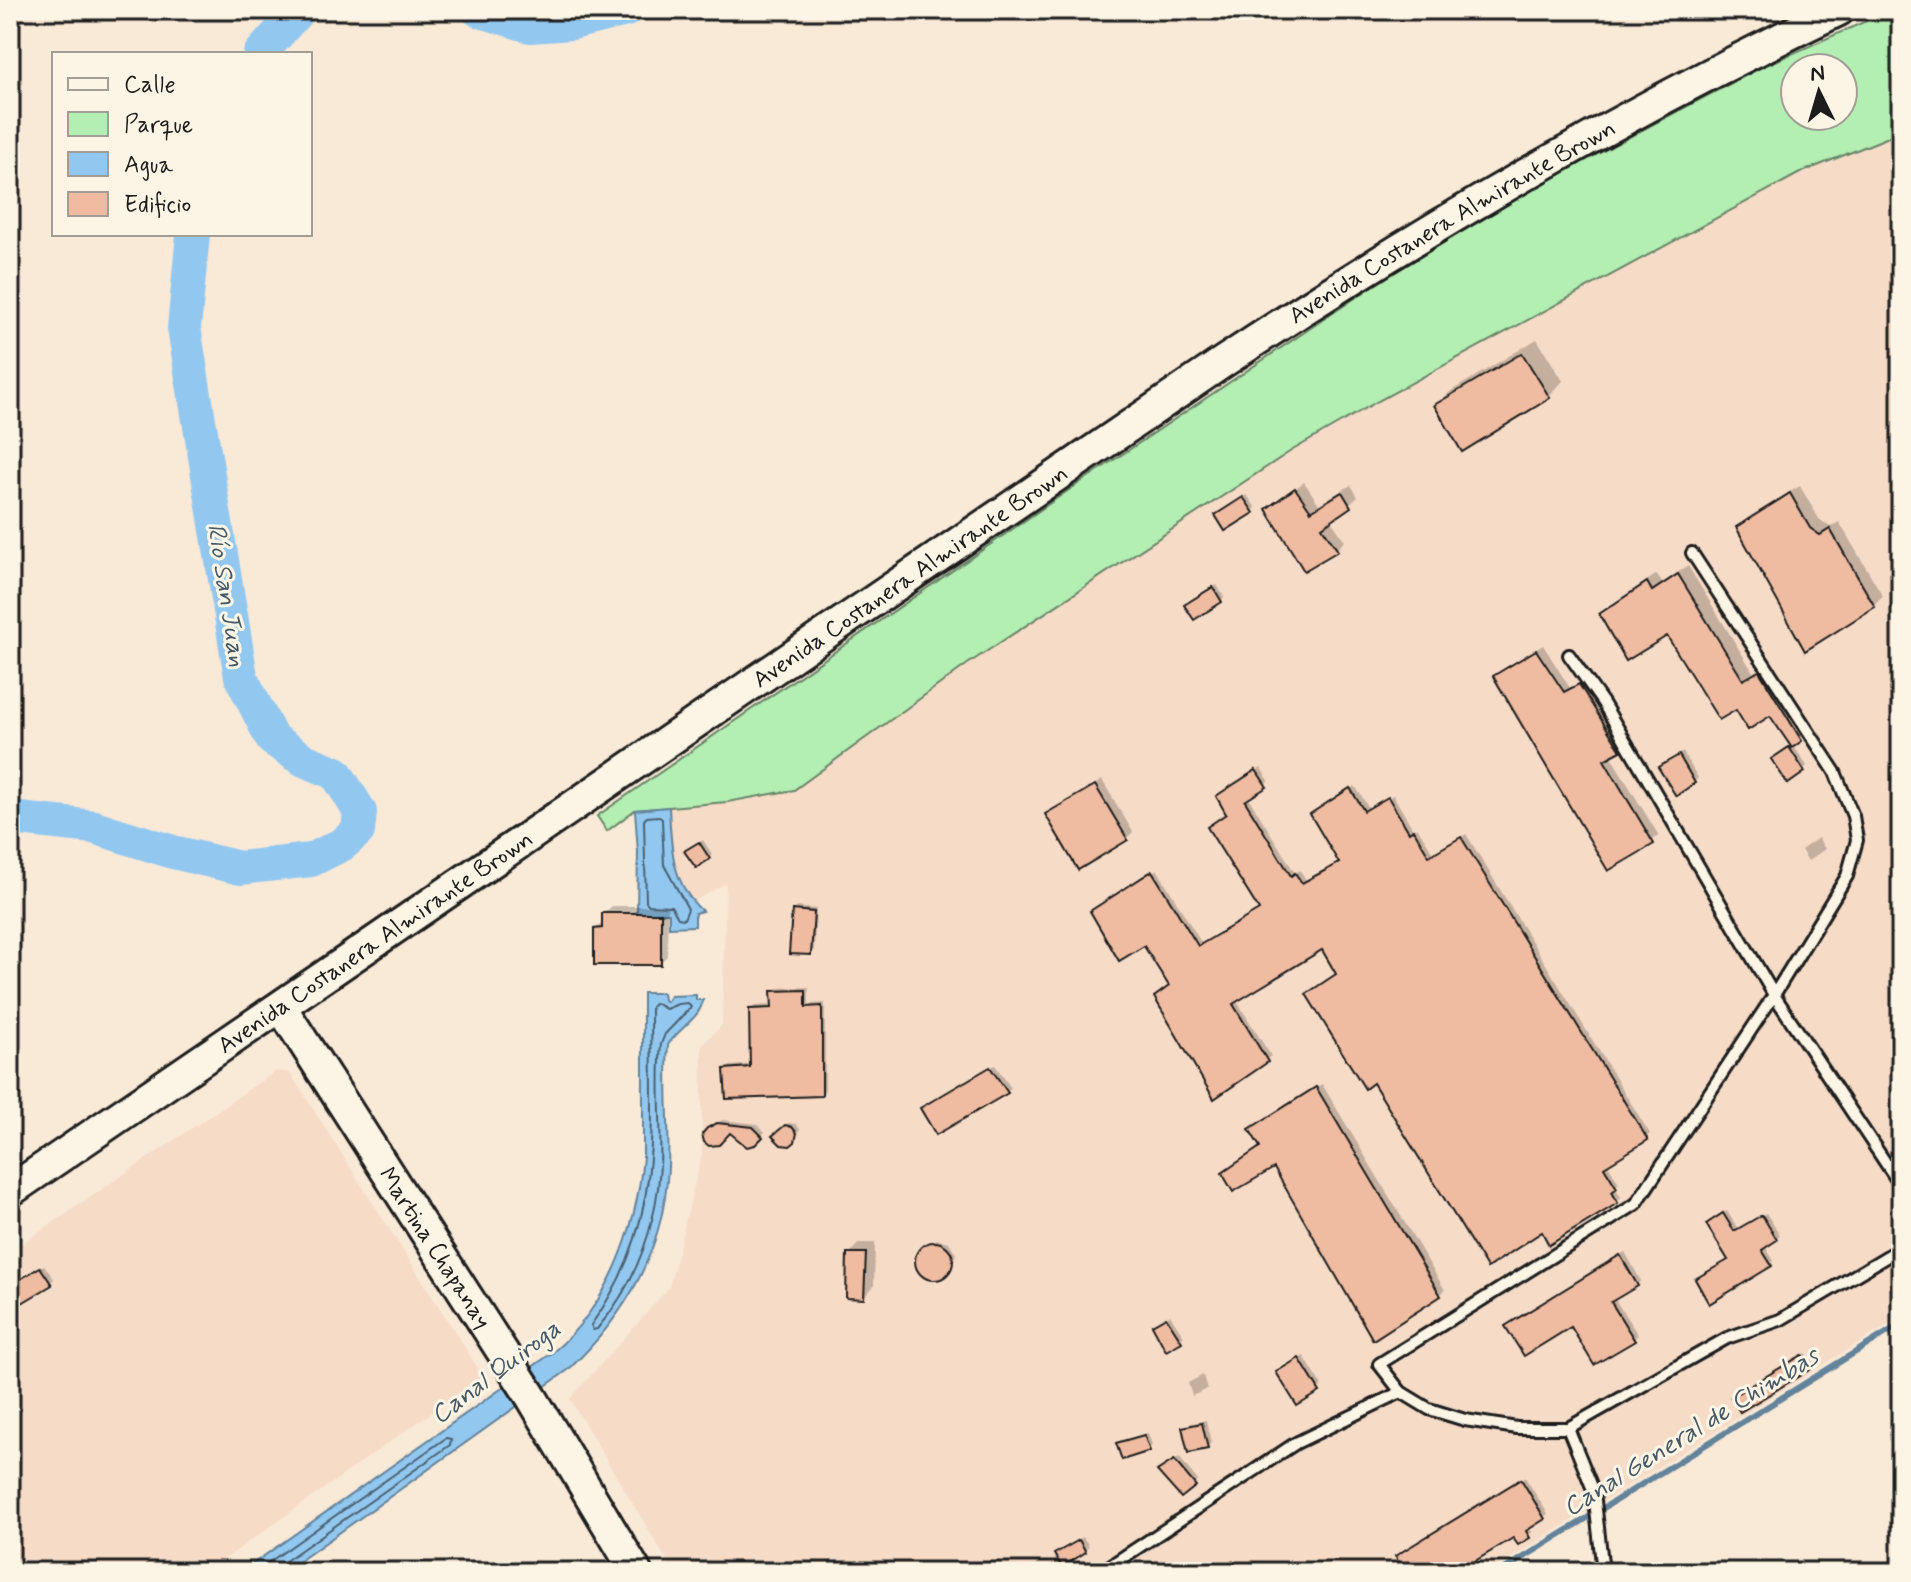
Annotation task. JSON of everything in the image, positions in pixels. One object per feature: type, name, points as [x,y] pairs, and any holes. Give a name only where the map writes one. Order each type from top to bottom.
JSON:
[{"type":"main road","name":"Avenida Costanera Almirante Brown","points":[[10,1191],[1352,277],[1606,127],[1839,10]]},
{"type":"main road","name":"Martina Chapanay","points":[[281,1007],[524,1386],[636,1572]]},
{"type":"lane","points":[[1692,553],[1835,772],[1853,816],[1857,840],[1847,876],[1774,995],[1636,1204],[1379,1364],[1401,1392],[1429,1409],[1465,1420],[1517,1428],[1568,1428],[1727,1338],[1780,1320],[1901,1248]]},
{"type":"lane","points":[[1569,655],[1603,703],[1774,995],[1901,1186]]},
{"type":"lane","points":[[1101,1572],[1296,1443],[1401,1392]]},
{"type":"lane","points":[[1568,1428],[1594,1492],[1603,1572]]},
{"type":"shaded area","points":[[1901,132],[1901,1317],[1488,1572],[674,1572],[570,1399],[669,1288],[702,1155],[702,1045],[722,1025],[726,883],[693,902],[672,862],[669,807],[727,802],[794,790],[969,663],[1291,451],[1800,173]]},
{"type":"shaded area","points":[[276,1071],[290,1073],[483,1376],[206,1572],[10,1572],[10,1252]]},
{"type":"green space","points":[[1891,10],[1901,10],[1901,132],[1800,173],[1291,451],[969,663],[794,790],[727,802],[635,810],[607,831],[597,816],[1066,492],[1388,276],[1542,184],[1779,60],[1779,132],[1859,132],[1859,52],[1796,52]]},
{"type":"water","points":[[669,807],[672,850],[678,876],[702,911],[695,913],[695,926],[669,927],[669,913],[637,913],[635,810]]},
{"type":"water","points":[[643,993],[663,993],[667,1002],[670,996],[696,995],[696,1000],[703,1000],[698,1013],[668,1045],[665,1198],[650,1253],[625,1303],[568,1370],[284,1572],[241,1572],[552,1353],[590,1312],[617,1264],[634,1212],[639,1185],[643,1157]]},
{"type":"building","points":[[1522,353],[1550,398],[1462,452],[1434,405]]},
{"type":"building","points":[[1295,488],[1311,511],[1342,492],[1351,507],[1322,527],[1338,551],[1304,571],[1266,509]]},
{"type":"building","points":[[1790,493],[1810,528],[1820,535],[1830,529],[1875,607],[1805,651],[1736,527]]},
{"type":"building","points":[[1243,497],[1254,513],[1225,531],[1215,515]]},
{"type":"building","points":[[1678,574],[1743,680],[1759,671],[1802,741],[1792,748],[1770,716],[1748,730],[1736,710],[1719,720],[1667,636],[1626,661],[1599,614],[1647,582],[1652,591]]},
{"type":"building","points":[[1213,587],[1222,602],[1194,620],[1184,605]]},
{"type":"building","points":[[1536,650],[1564,692],[1579,684],[1621,751],[1604,760],[1654,844],[1608,871],[1493,676]]},
{"type":"building","points":[[1789,747],[1805,772],[1788,784],[1771,759]]},
{"type":"building","points":[[1679,755],[1695,783],[1676,796],[1658,767]]},
{"type":"building","points":[[1256,770],[1267,787],[1245,801],[1291,876],[1295,873],[1302,883],[1339,863],[1310,814],[1350,788],[1364,811],[1388,797],[1409,832],[1413,829],[1429,856],[1461,837],[1648,1140],[1604,1167],[1617,1188],[1612,1192],[1618,1203],[1549,1245],[1542,1232],[1487,1268],[1373,1083],[1365,1089],[1306,994],[1336,974],[1322,950],[1233,1004],[1268,1062],[1214,1099],[1154,997],[1169,986],[1144,946],[1119,961],[1090,911],[1152,871],[1198,946],[1259,910],[1207,827],[1226,814],[1216,796]]},
{"type":"building","points":[[1095,785],[1128,840],[1078,870],[1045,814]]},
{"type":"building","points":[[699,842],[710,859],[696,868],[684,851]]},
{"type":"building","points":[[792,910],[814,912],[811,955],[789,954]]},
{"type":"building","points":[[602,913],[661,913],[661,965],[594,965],[594,929],[602,928]]},
{"type":"building","points":[[806,990],[806,1007],[822,1006],[822,1096],[726,1099],[724,1069],[750,1067],[749,1009],[772,1008],[771,991]]},
{"type":"building","points":[[990,1067],[1008,1093],[936,1135],[920,1108]]},
{"type":"building","points":[[1316,1087],[1441,1296],[1373,1340],[1274,1168],[1233,1192],[1222,1173],[1260,1147],[1249,1129]]},
{"type":"building","points":[[717,1123],[753,1127],[763,1137],[755,1145],[747,1147],[730,1133],[719,1145],[709,1146],[702,1134]]},
{"type":"building","points":[[785,1125],[797,1133],[795,1142],[790,1146],[781,1145],[772,1136]]},
{"type":"building","points":[[1723,1213],[1734,1231],[1762,1215],[1777,1240],[1762,1250],[1772,1266],[1709,1304],[1695,1279],[1728,1260],[1706,1224]]},
{"type":"building","points":[[934,1242],[948,1247],[953,1261],[948,1275],[934,1280],[920,1275],[915,1261],[920,1247]]},
{"type":"building","points":[[847,1253],[866,1253],[864,1299],[846,1298]]},
{"type":"building","points":[[1620,1255],[1638,1286],[1611,1302],[1635,1341],[1594,1365],[1571,1327],[1524,1356],[1505,1326]]},
{"type":"building","points":[[40,1267],[52,1285],[22,1303],[11,1285]]},
{"type":"building","points":[[1166,1317],[1182,1342],[1166,1351],[1152,1325]]},
{"type":"building","points":[[1802,1355],[1811,1369],[1740,1412],[1731,1397]]},
{"type":"building","points":[[1299,1358],[1320,1392],[1297,1406],[1276,1372]]},
{"type":"building","points":[[1202,1423],[1208,1449],[1188,1453],[1182,1427]]},
{"type":"building","points":[[1144,1435],[1150,1451],[1122,1460],[1116,1443]]},
{"type":"building","points":[[1174,1460],[1196,1486],[1181,1498],[1157,1471]]},
{"type":"building","points":[[1521,1479],[1545,1519],[1526,1531],[1530,1538],[1518,1545],[1513,1538],[1457,1572],[1405,1572],[1395,1556]]},
{"type":"building","points":[[1079,1540],[1086,1552],[1062,1567],[1054,1554]]},
{"type":"waterway","name":"Río San Juan","points":[[262,52],[299,10]]},
{"type":"waterway","name":"Río San Juan","points":[[478,10],[530,26],[572,23],[626,10]]},
{"type":"waterway","name":"Río San Juan","points":[[10,818],[94,827],[173,852],[240,868],[311,860],[343,844],[358,831],[360,812],[336,773],[304,760],[272,739],[241,677],[184,328],[193,236]]},
{"type":"waterway","name":"Canal General de Chimbas","points":[[1500,1572],[1901,1324]]},
{"type":"water label","name":"Canal Quiroga","points":[[495,1371]]}]
